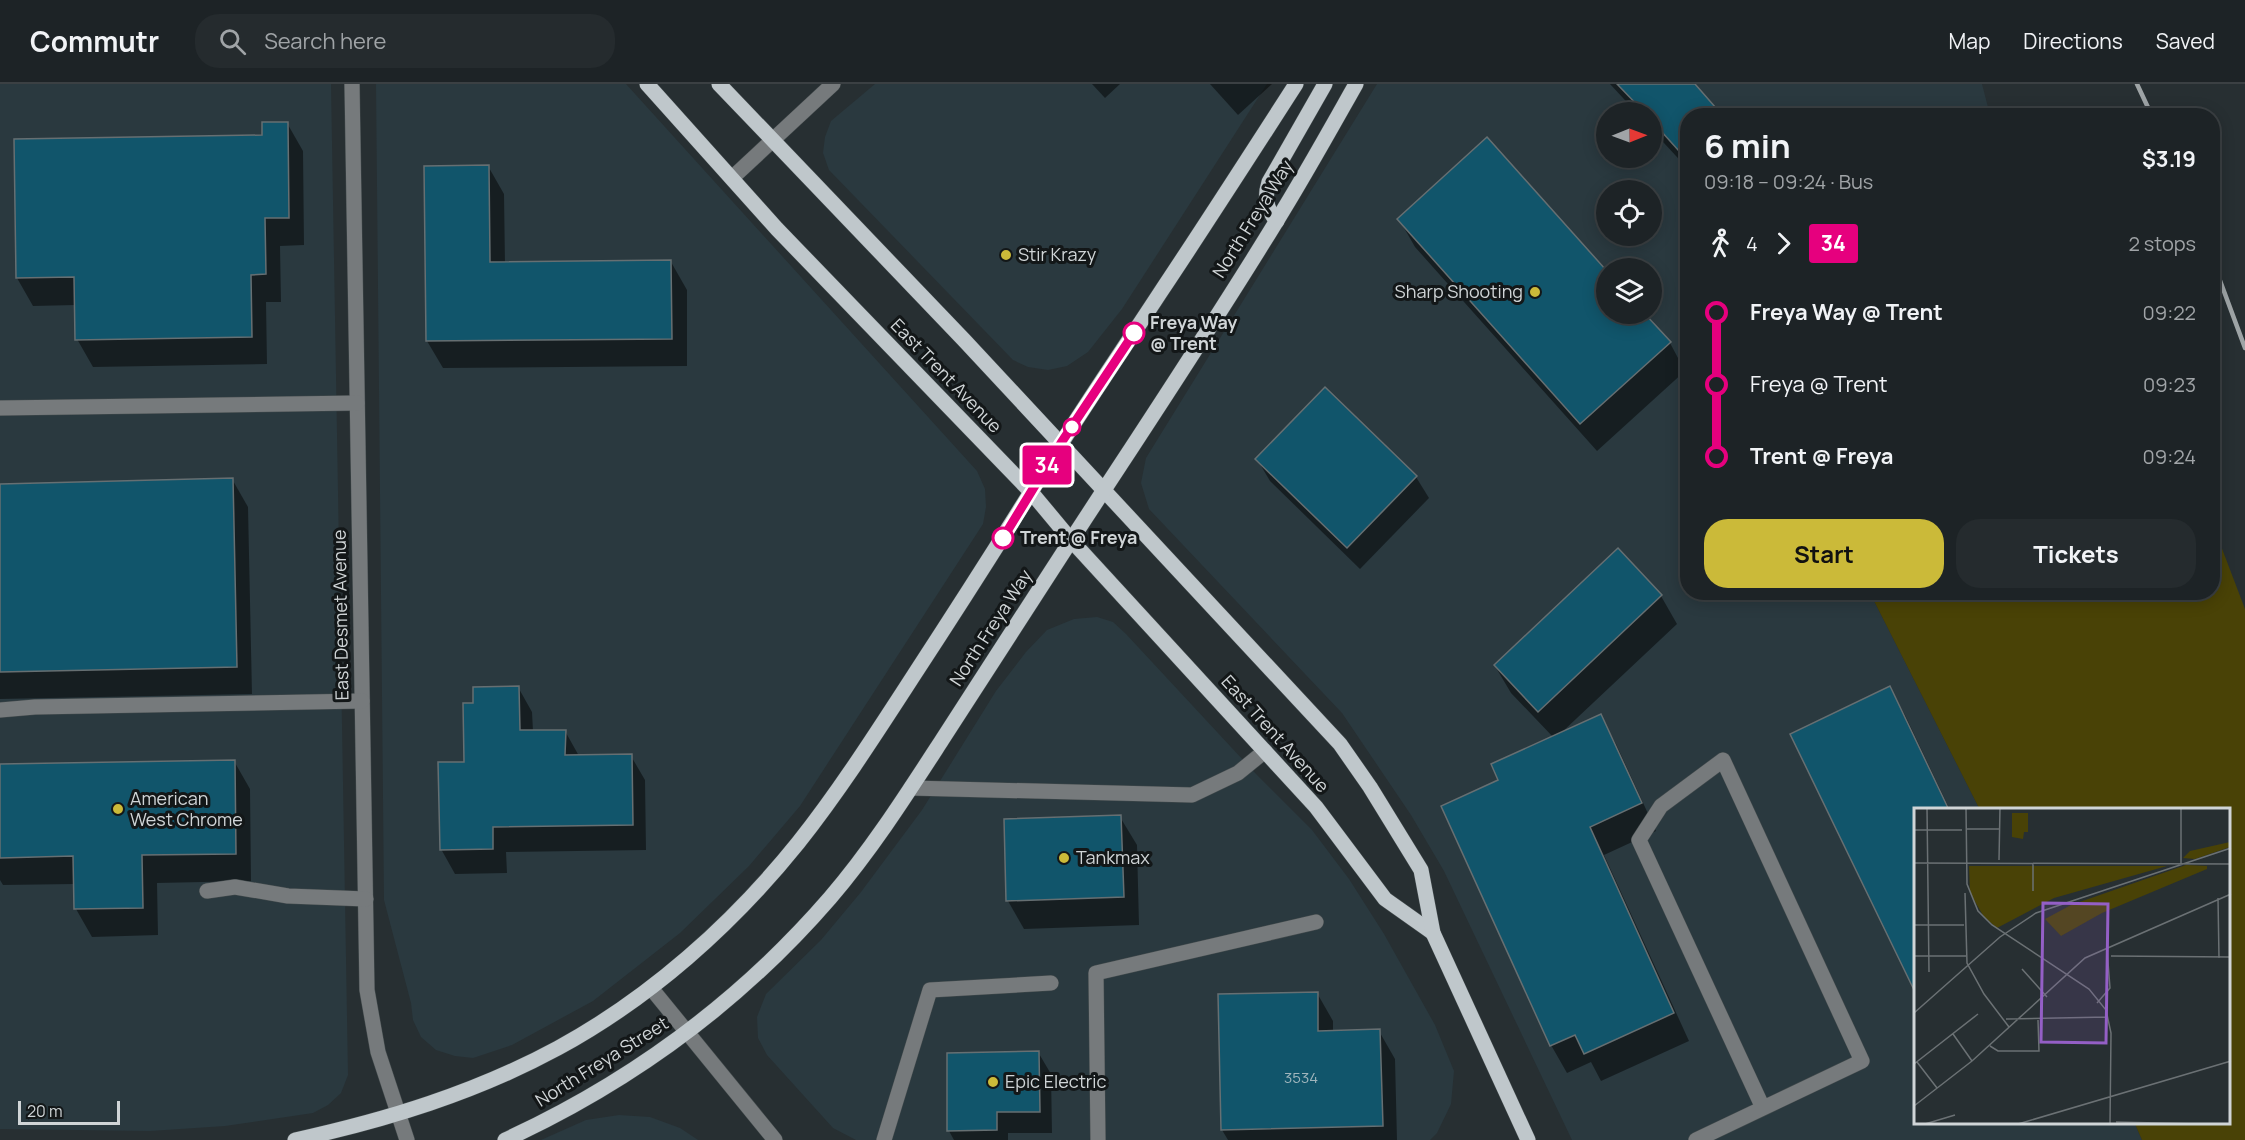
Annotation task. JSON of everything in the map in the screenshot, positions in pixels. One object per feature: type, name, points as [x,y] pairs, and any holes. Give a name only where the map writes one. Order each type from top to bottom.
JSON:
[{"type":"main road","name":"East Trent Avenue","points":[[647,84],[777,229],[1031,492],[1071,540],[1323,815],[1385,899],[1433,933]]},
{"type":"main road","name":"East Trent Avenue","points":[[719,84],[1061,443],[1340,744],[1370,786],[1421,870],[1433,933],[1526,1140]]},
{"type":"main road","name":"North Freya Way","points":[[651,988],[696,950],[764,882],[798,843],[836,792],[897,702],[1061,443],[1296,84]]},
{"type":"main road","points":[[1277,221],[1267,208],[1266,194],[1269,182],[1325,84]]},
{"type":"main road","name":"North Freya Way","points":[[688,1032],[734,995],[776,956],[861,859],[911,788],[1277,221],[1356,84]]},
{"type":"main road","name":"North Freya Street","points":[[295,1140],[399,1115],[463,1092],[523,1066],[590,1029],[651,988]]},
{"type":"main road","name":"North Freya Street","points":[[505,1140],[568,1110],[688,1032]]},
{"type":"street","name":"East Desmet Avenue","points":[[352,84],[367,990],[378,1052],[407,1140]]},
{"type":"street","points":[[732,178],[833,84]]},
{"type":"street","points":[[0,408],[357,403]]},
{"type":"street","points":[[0,710],[47,707],[362,701]]},
{"type":"street","points":[[911,788],[1192,795],[1238,773],[1265,751]]},
{"type":"street","points":[[1696,1140],[1862,1061],[1723,760],[1661,806],[1639,840],[1763,1108]]},
{"type":"street","points":[[207,891],[235,887],[288,896],[366,899]]},
{"type":"street","points":[[1098,1140],[1096,973],[1316,922]]},
{"type":"street","points":[[884,1140],[930,990],[1051,983]]},
{"type":"street","name":"North Freya Street","points":[[651,988],[775,1140]]},
{"type":"shaded area","points":[[0,84],[331,84],[348,1075],[341,1093],[328,1105],[313,1113],[225,1126],[150,1131],[0,1129]]},
{"type":"shaded area","points":[[376,84],[626,84],[977,471],[985,489],[986,507],[983,524],[800,806],[749,866],[680,933],[593,1001],[512,1045],[473,1058],[455,1056],[436,1050],[421,1037],[413,1020],[411,1003],[384,900]]},
{"type":"shaded area","points":[[875,84],[1267,84],[1122,309],[1088,352],[1067,366],[1048,370],[1028,367],[1013,360],[829,170],[823,153],[825,137],[831,121]]},
{"type":"shaded area","points":[[1377,84],[1982,84],[1988,108],[1680,108],[1680,600],[1874,600],[1979,808],[1914,808],[1914,1125],[2135,1125],[2142,1140],[1572,1140],[1444,871],[1411,815],[1342,713],[1149,509],[1141,483],[1146,458]]},
{"type":"shaded area","points":[[2220,543],[2245,609],[2245,1140],[2142,1140],[2135,1125],[2230,1125],[2230,808],[1979,808],[1874,600],[2220,600]]},
{"type":"shaded area","points":[[1097,617],[1113,622],[1126,634],[1257,775],[1312,830],[1349,879],[1384,934],[1435,1025],[1454,1071],[1451,1104],[1437,1133],[1430,1140],[856,1140],[833,1128],[767,1055],[758,1038],[757,1017],[766,994],[821,940],[861,892],[922,810],[996,691],[1026,652],[1047,630],[1074,619]]},
{"type":"shaded area","points":[[619,1115],[650,1117],[680,1128],[698,1140],[541,1140],[586,1120]]},
{"type":"building","points":[[1617,84],[1695,84],[1716,108],[1680,108],[1680,152],[1662,132],[1662,102],[1634,102]]},
{"type":"building","points":[[262,122],[288,122],[289,218],[265,218],[266,274],[251,275],[252,337],[75,340],[74,277],[16,278],[14,139],[262,135]]},
{"type":"building","name":"Sharp Shooting","points":[[1487,137],[1596,259],[1596,324],[1654,324],[1671,342],[1580,424],[1397,219]]},
{"type":"building","points":[[489,165],[490,262],[671,260],[672,339],[426,341],[424,166]]},
{"type":"building","points":[[1325,387],[1417,476],[1347,548],[1255,459]]},
{"type":"building","points":[[233,478],[237,667],[0,672],[0,484]]},
{"type":"building","points":[[1618,548],[1662,595],[1538,712],[1494,665]]},
{"type":"building","points":[[519,686],[520,730],[566,730],[565,755],[632,754],[633,825],[493,827],[493,849],[440,850],[438,762],[464,762],[463,703],[473,703],[473,687]]},
{"type":"building","points":[[1890,686],[1948,808],[1914,808],[1914,990],[1790,734]]},
{"type":"building","points":[[1601,714],[1642,803],[1590,827],[1674,1013],[1584,1054],[1575,1035],[1550,1046],[1441,806],[1498,780],[1491,764]]},
{"type":"building","name":"American West Chrome","points":[[235,760],[236,854],[142,855],[143,908],[74,909],[73,856],[0,858],[0,764]]},
{"type":"building","name":"Tankmax","points":[[1121,815],[1124,897],[1006,901],[1004,819]]},
{"type":"building","points":[[1318,992],[1318,1031],[1380,1029],[1383,1126],[1221,1130],[1218,994]]},
{"type":"building","name":"Epic Electric","points":[[1039,1051],[1040,1112],[997,1112],[997,1130],[947,1131],[947,1053]]},
{"type":"railway","points":[[2137,84],[2148,108]]},
{"type":"railway","points":[[2220,281],[2245,348]]},
{"type":"bus line","name":"34","points":[[1003,538],[1061,443],[1134,333]]},
{"type":"place","name":"Stir Krazy","points":[[1006,255]]},
{"type":"place","name":"Sharp Shooting","points":[[1535,292]]},
{"type":"place","name":"Freya Way @ Trent","points":[[1134,333]]},
{"type":"place","name":"Trent @ Freya","points":[[1003,538]]},
{"type":"place","name":"American West Chrome","points":[[118,809]]},
{"type":"place","name":"Tankmax","points":[[1064,858]]},
{"type":"place","name":"Epic Electric","points":[[993,1082]]}]
